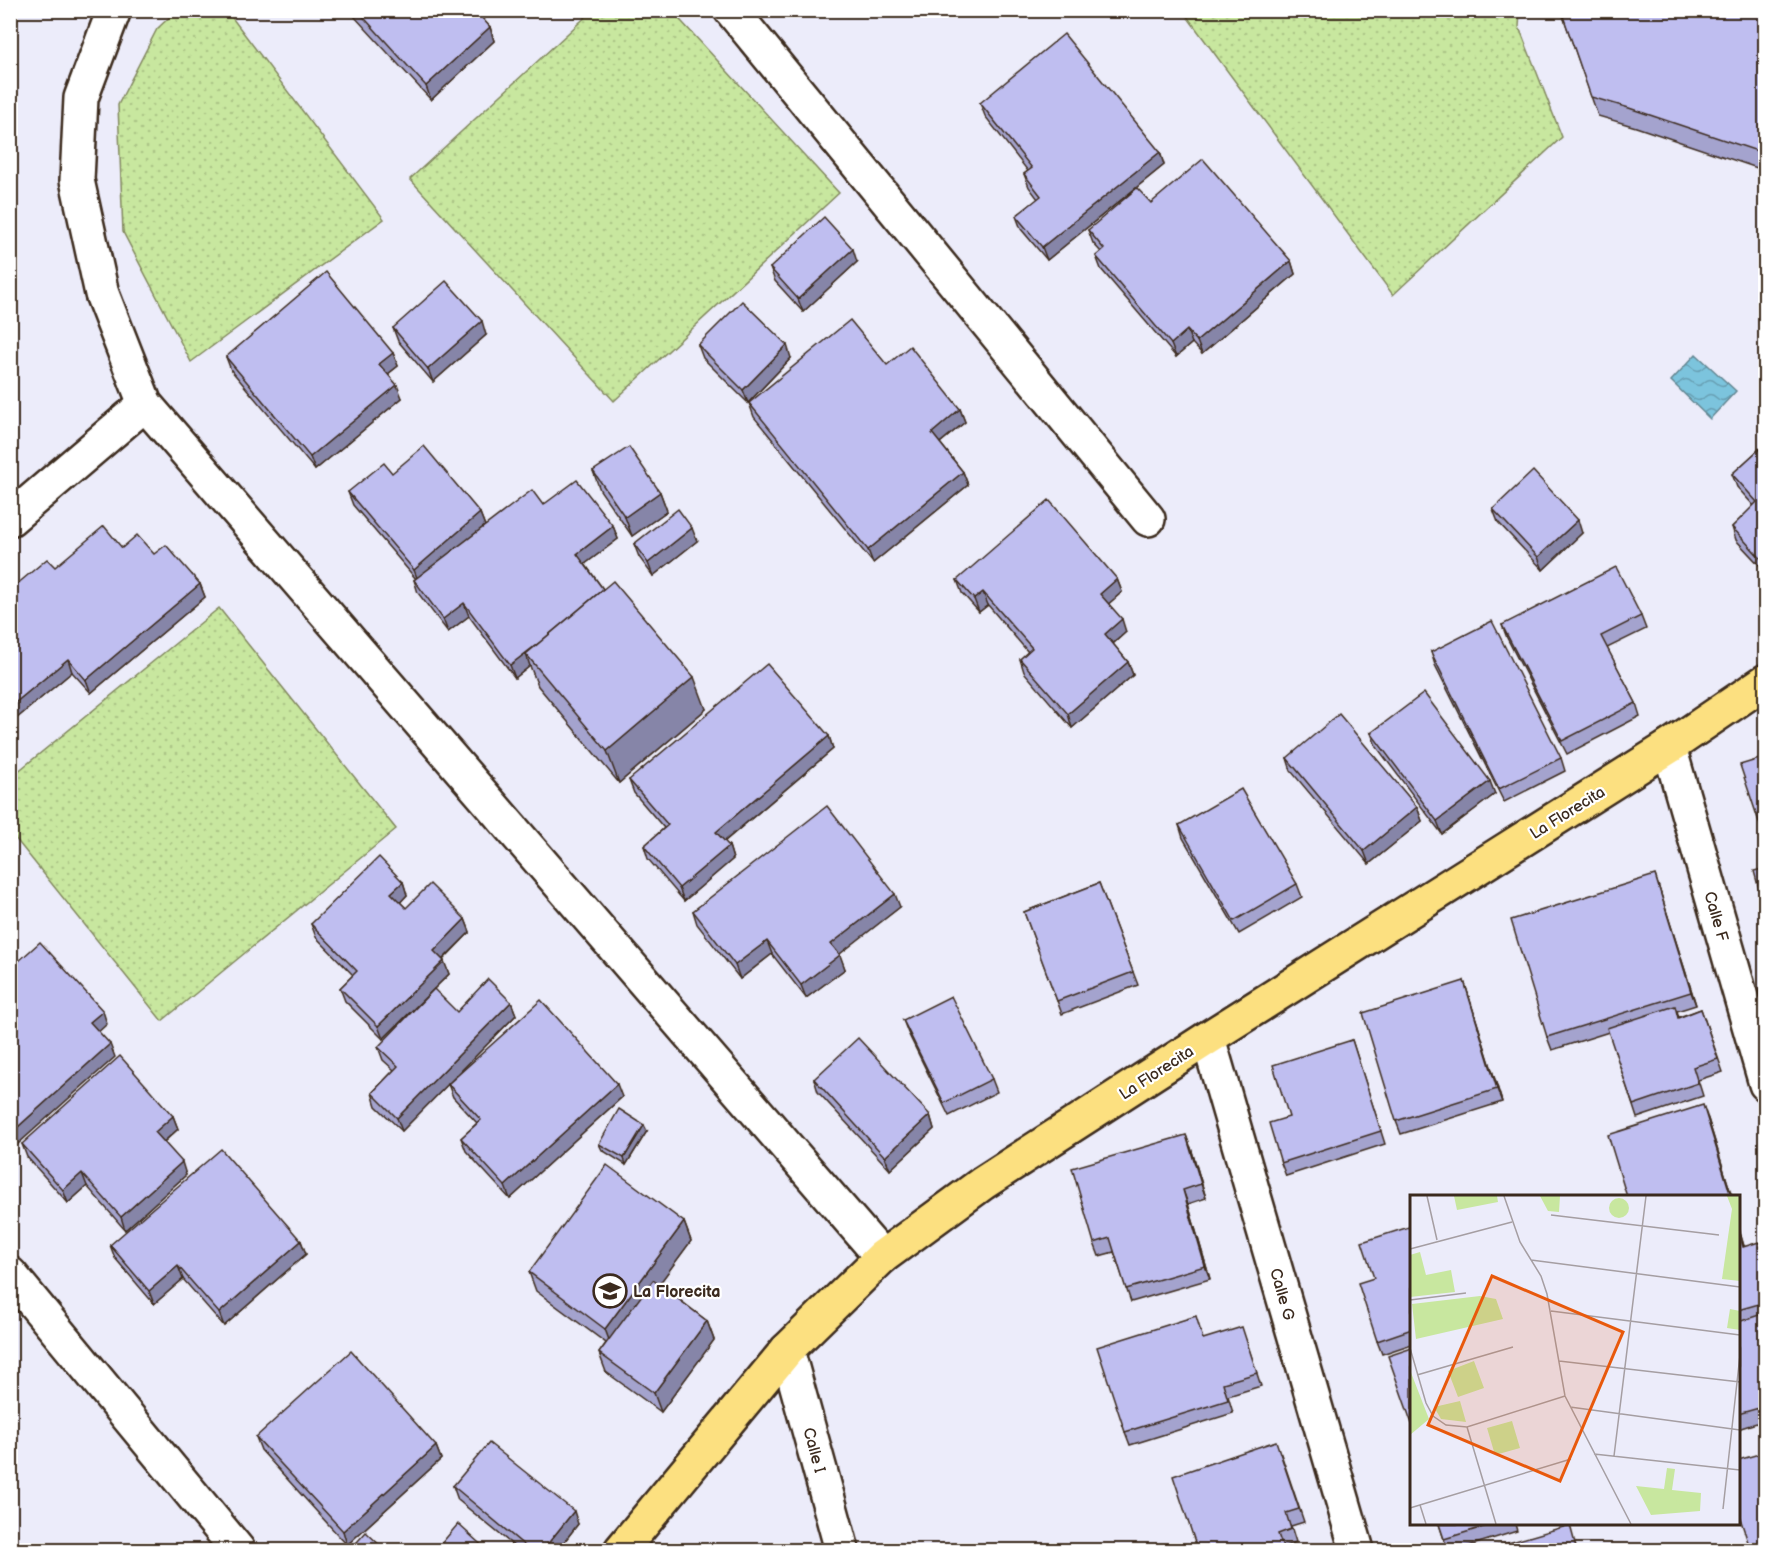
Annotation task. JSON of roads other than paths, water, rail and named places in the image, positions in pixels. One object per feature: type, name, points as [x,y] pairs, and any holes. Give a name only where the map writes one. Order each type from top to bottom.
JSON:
[{"type":"main road","name":"La Florecita","points":[[621,1551],[787,1350],[882,1257],[983,1183],[1669,747],[1766,681]]},
{"type":"street","points":[[114,10],[81,98],[77,180],[102,294],[145,404],[882,1257]]},
{"type":"street","points":[[731,10],[1148,519]]},
{"type":"street","points":[[10,519],[145,404]]},
{"type":"street","name":"Calle F","points":[[1669,747],[1766,1084]]},
{"type":"street","name":"Calle G","points":[[1208,1038],[1357,1551]]},
{"type":"street","points":[[10,1274],[238,1551]]},
{"type":"street","name":"Calle I","points":[[787,1350],[842,1551]]},
{"type":"water","points":[[1696,354],[1736,391],[1710,419],[1671,381]]},
{"type":"place","name":"La Florecita","points":[[610,1291]]}]
